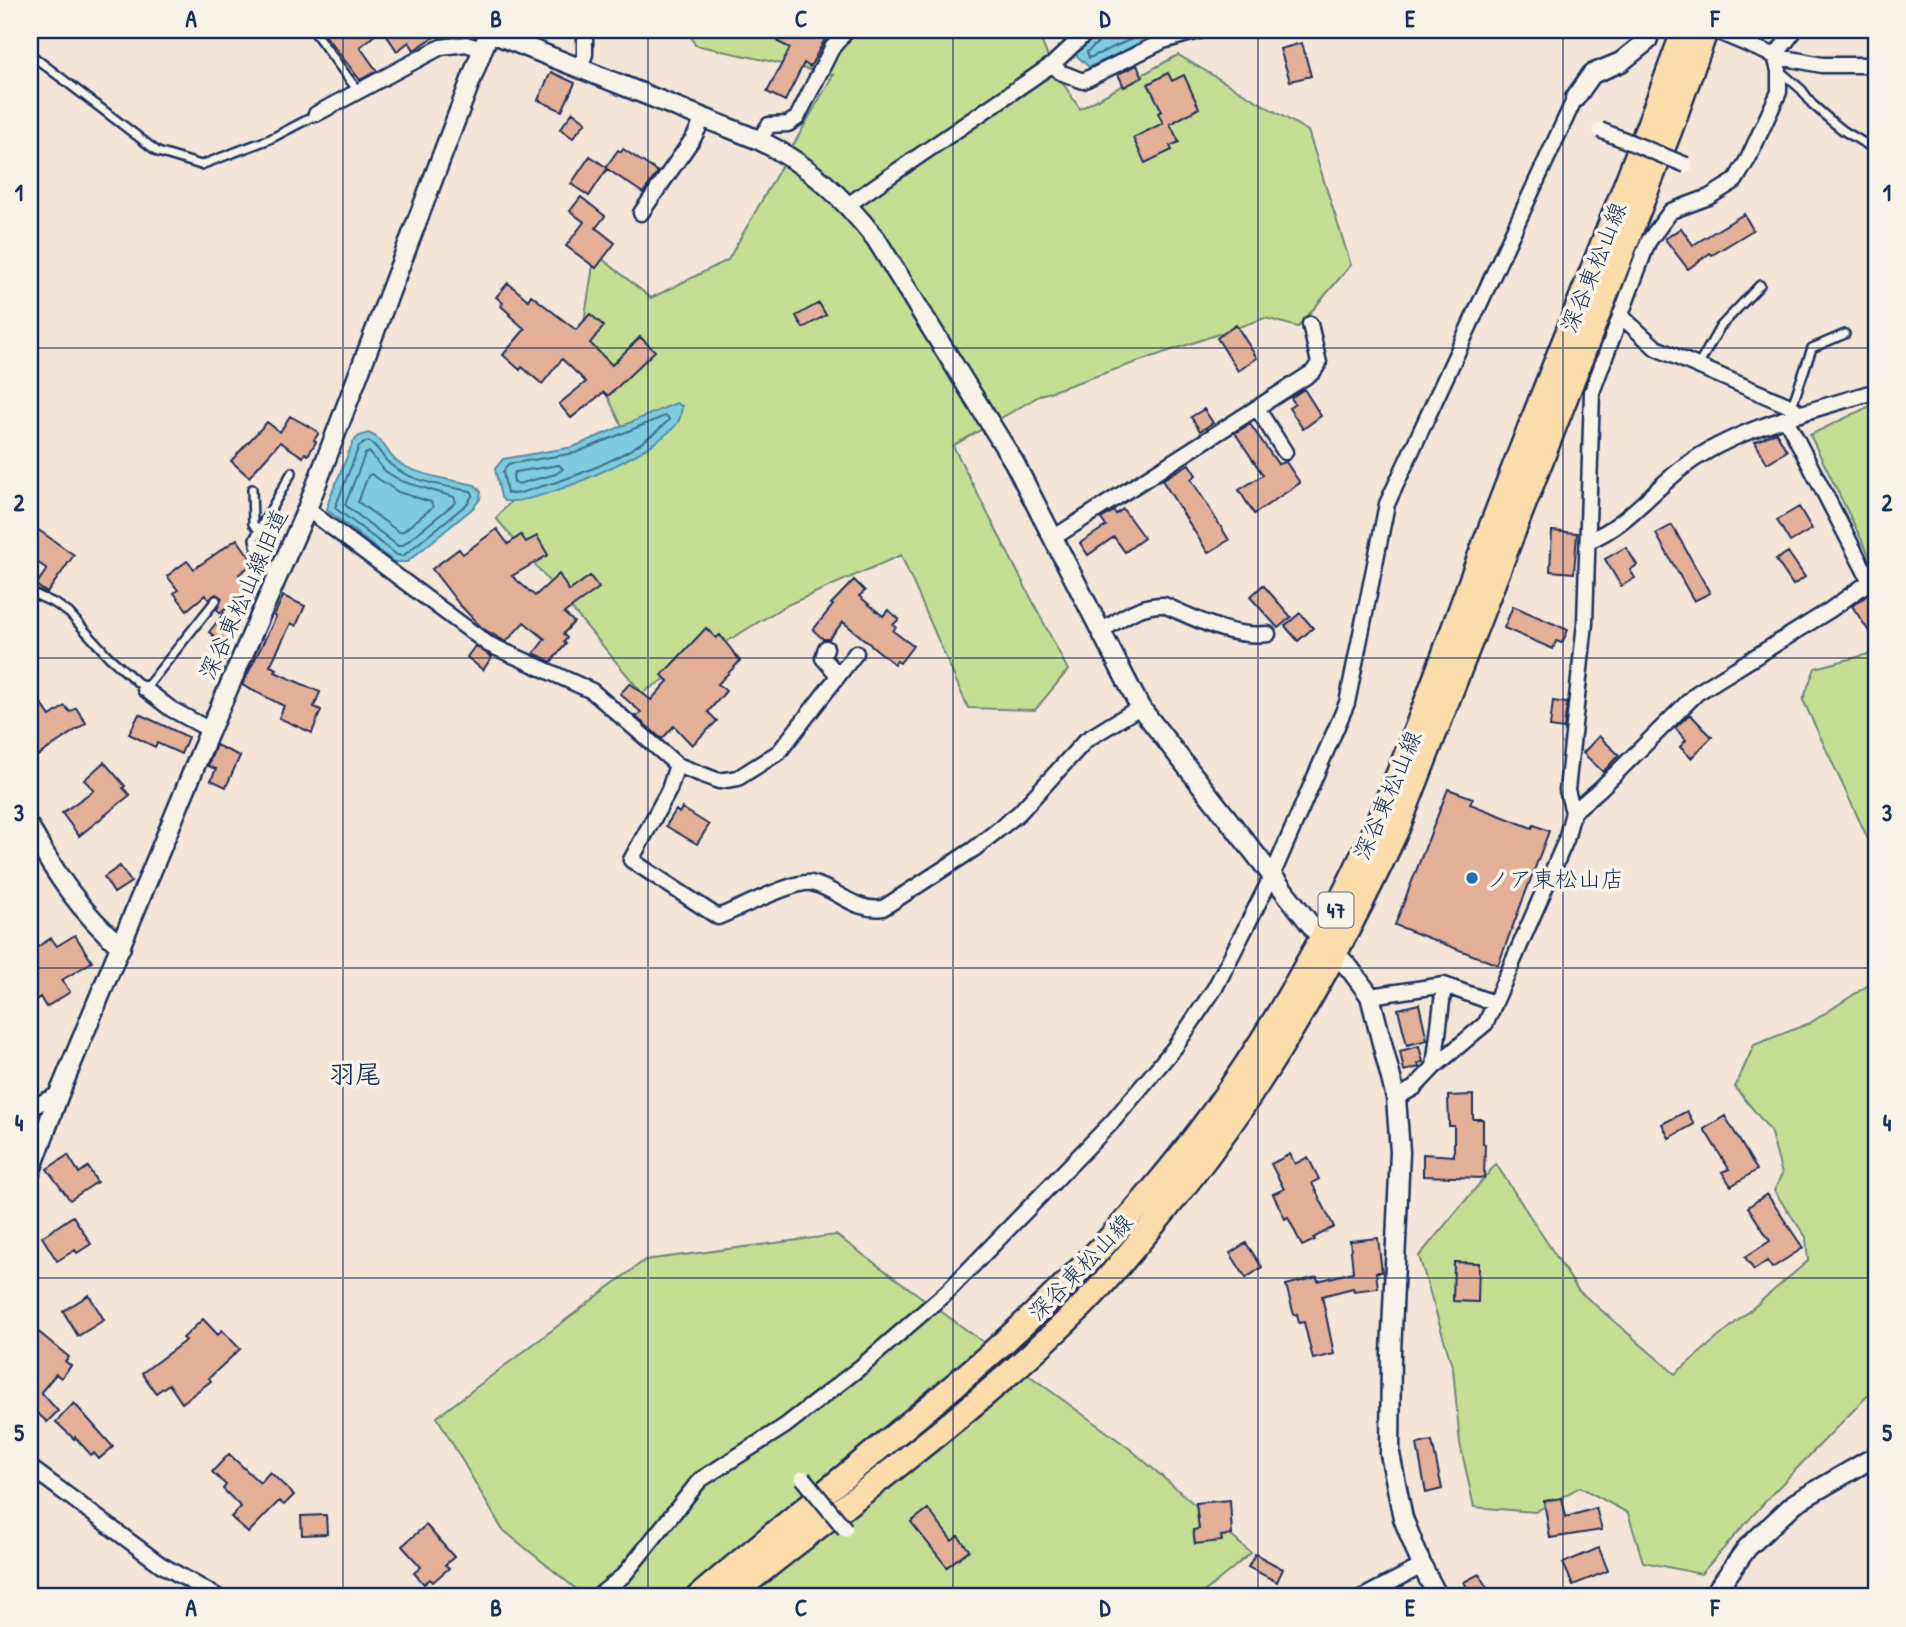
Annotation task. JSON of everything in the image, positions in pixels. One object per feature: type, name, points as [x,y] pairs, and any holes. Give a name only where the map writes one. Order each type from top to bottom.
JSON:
[{"type":"main road","name":"深谷東松山線","points":[[730,1597],[983,1396],[1079,1309],[1204,1163],[1256,1089],[1317,989],[1328,946],[1360,861],[1396,778],[1684,30]]},
{"type":"main road","name":"深谷東松山線","points":[[698,1597],[967,1377],[1062,1291],[1147,1197],[1232,1086],[1282,1009],[1328,946],[1360,909],[1398,827],[1453,691],[1670,130],[1706,30]]},
{"type":"street","points":[[580,68],[585,54],[584,30]]},
{"type":"street","points":[[759,140],[769,125],[788,124],[797,118],[832,48],[847,30]]},
{"type":"street","points":[[849,205],[1052,64],[1089,30]]},
{"type":"street","points":[[1052,64],[1060,72],[1083,81],[1163,41],[1202,30]]},
{"type":"street","points":[[597,1597],[624,1575],[700,1480],[785,1426],[862,1366],[948,1291],[1095,1140],[1175,1047],[1215,988],[1272,876],[1347,703],[1387,505],[1575,98],[1592,74],[1621,62],[1647,41],[1651,30]]},
{"type":"street","points":[[1714,30],[1775,56],[1822,65],[1876,65]]},
{"type":"street","points":[[1775,56],[1795,30]]},
{"type":"street","points":[[490,31],[759,140],[815,173],[849,205],[876,239],[1014,462],[1140,707],[1370,996],[1395,1097],[1400,1152],[1391,1353],[1390,1454],[1403,1518],[1438,1597]]},
{"type":"street","name":"深谷東松山線旧道","points":[[30,1173],[59,1094],[210,730],[307,509],[490,31]]},
{"type":"street","points":[[316,114],[441,47],[466,44],[481,49]]},
{"type":"street","points":[[1395,1097],[1414,1088],[1434,1067],[1486,1023],[1566,840],[1573,813],[1567,790],[1585,623],[1592,392],[1648,242],[1671,211],[1709,197],[1735,181],[1779,92],[1779,71],[1775,56]]},
{"type":"street","points":[[641,213],[694,137],[704,117]]},
{"type":"street","points":[[1600,130],[1686,165]]},
{"type":"street","points":[[1573,813],[1698,693],[1830,610],[1873,579],[1793,413],[1656,348],[1619,315]]},
{"type":"street","points":[[1053,538],[1313,372],[1320,363],[1310,324]]},
{"type":"street","points":[[1588,541],[1606,534],[1685,466],[1734,440],[1793,413],[1876,391]]},
{"type":"street","points":[[1257,408],[1285,452]]},
{"type":"street","points":[[307,509],[488,644],[592,691],[677,765],[719,781],[738,778],[748,773],[788,743],[856,653]]},
{"type":"street","points":[[1101,631],[1153,604],[1164,605],[1237,634],[1268,634]]},
{"type":"street","points":[[826,648],[824,658],[838,675]]},
{"type":"street","points":[[145,689],[171,709],[210,730]]},
{"type":"street","points":[[677,765],[669,790],[631,860],[718,917],[789,887],[810,883],[869,910],[883,908],[974,849],[1018,813],[1086,740],[1140,707]]},
{"type":"street","points":[[30,828],[78,905],[121,947]]},
{"type":"street","points":[[1370,996],[1444,985],[1494,1003]]},
{"type":"street","points":[[1434,1067],[1444,985]]},
{"type":"street","points":[[30,1108],[59,1094]]},
{"type":"street","points":[[1712,1597],[1747,1548],[1795,1503],[1876,1456]]},
{"type":"street","points":[[30,1467],[160,1564],[218,1597]]},
{"type":"street","points":[[803,1478],[845,1529]]},
{"type":"street","points":[[1363,1597],[1389,1591],[1422,1566]]},
{"type":"lane","points":[[315,33],[358,92]]},
{"type":"lane","points":[[30,54],[158,152],[201,165],[270,139],[316,114]]},
{"type":"lane","points":[[1779,71],[1802,90],[1812,104],[1829,119],[1876,150]]},
{"type":"lane","points":[[1698,366],[1720,327],[1760,285]]},
{"type":"lane","points":[[1793,413],[1811,348],[1845,334]]},
{"type":"lane","points":[[279,573],[266,568],[257,552],[254,538],[292,472]]},
{"type":"lane","points":[[252,489],[253,524],[259,530]]},
{"type":"lane","points":[[30,592],[57,604],[69,613],[109,657],[145,689],[216,600]]},
{"type":"green space","points":[[688,30],[1037,30],[1052,67],[1080,109],[1178,55],[1308,131],[1351,265],[1298,327],[1265,318],[1041,395],[953,446],[1068,670],[1035,710],[968,708],[901,555],[785,606],[642,693],[496,518],[536,474],[631,445],[581,341],[595,253],[651,298],[728,260],[833,75],[695,45]]},
{"type":"green space","points":[[1876,403],[1876,556],[1871,559],[1810,435]]},
{"type":"green space","points":[[1876,652],[1876,856],[1803,700],[1815,668]]},
{"type":"green space","points":[[1876,980],[1876,1387],[1772,1494],[1701,1574],[1643,1562],[1628,1513],[1580,1487],[1535,1512],[1474,1507],[1460,1443],[1453,1369],[1419,1256],[1496,1164],[1578,1290],[1675,1374],[1808,1261],[1806,1237],[1774,1191],[1782,1174],[1770,1130],[1735,1087],[1754,1045],[1810,1023]]},
{"type":"green space","points":[[836,1235],[1129,1448],[1251,1553],[1198,1597],[586,1597],[502,1529],[437,1417],[645,1260]]},
{"type":"water","points":[[1102,30],[1172,30],[1089,67],[1075,54]]},
{"type":"water","points":[[676,403],[682,406],[678,422],[648,447],[624,461],[543,495],[504,501],[501,497],[495,469],[503,459],[573,447]]},
{"type":"water","points":[[368,433],[377,438],[395,460],[412,470],[475,485],[481,492],[480,499],[473,508],[407,562],[394,562],[327,510],[353,442]]},
{"type":"building","points":[[321,30],[381,30],[360,47],[377,71],[360,80]]},
{"type":"building","points":[[383,30],[445,30],[414,50],[409,42],[397,51]]},
{"type":"building","points":[[784,30],[830,30],[810,67],[804,63],[785,101],[767,92],[790,48],[778,42]]},
{"type":"building","points":[[1302,43],[1311,76],[1290,81],[1280,49]]},
{"type":"building","points":[[1137,65],[1143,77],[1124,87],[1118,74]]},
{"type":"building","points":[[551,72],[575,83],[562,111],[538,100]]},
{"type":"building","points":[[1168,73],[1172,81],[1184,75],[1199,108],[1170,124],[1179,142],[1170,146],[1172,150],[1145,163],[1133,138],[1163,123],[1158,113],[1162,111],[1148,84]]},
{"type":"building","points":[[573,112],[586,122],[573,138],[560,129]]},
{"type":"building","points":[[623,149],[658,172],[643,193],[607,169],[589,196],[571,184],[590,156],[606,167],[618,150],[621,152]]},
{"type":"building","points":[[581,197],[605,216],[596,228],[615,243],[596,268],[566,246],[584,222],[570,211]]},
{"type":"building","points":[[1744,214],[1753,230],[1712,255],[1710,253],[1688,269],[1665,239],[1681,228],[1693,245]]},
{"type":"building","points":[[508,283],[528,300],[531,295],[576,330],[590,314],[604,326],[590,343],[612,365],[640,337],[655,351],[608,396],[604,392],[571,418],[559,404],[586,382],[562,359],[542,384],[503,355],[525,329],[509,315],[501,306],[503,303],[496,297]]},
{"type":"building","points":[[819,303],[826,315],[803,328],[796,316]]},
{"type":"building","points":[[1236,325],[1257,358],[1238,371],[1217,338]]},
{"type":"building","points":[[1304,389],[1321,416],[1303,429],[1289,408],[1295,404],[1291,398]]},
{"type":"building","points":[[1204,409],[1213,423],[1200,431],[1191,417]]},
{"type":"building","points":[[290,416],[317,431],[314,440],[316,442],[308,455],[305,453],[303,457],[280,442],[249,477],[231,461],[267,422],[280,432]]},
{"type":"building","points":[[1250,424],[1278,464],[1286,462],[1300,483],[1254,514],[1239,490],[1263,475],[1235,433]]},
{"type":"building","points":[[1776,432],[1787,451],[1767,463],[1755,442]]},
{"type":"building","points":[[1189,464],[1196,475],[1191,479],[1229,540],[1208,553],[1162,480]]},
{"type":"building","points":[[1799,507],[1812,529],[1790,542],[1777,520]]},
{"type":"building","points":[[1123,509],[1144,538],[1125,552],[1114,537],[1088,555],[1080,543],[1106,526],[1101,519]]},
{"type":"building","points":[[30,524],[74,555],[47,593],[36,585],[47,569],[30,557]]},
{"type":"building","points":[[1672,525],[1710,593],[1694,601],[1656,534]]},
{"type":"building","points":[[497,529],[508,544],[521,535],[526,542],[537,536],[548,555],[512,576],[535,596],[559,574],[569,591],[590,576],[599,588],[564,613],[574,622],[563,634],[567,638],[564,642],[566,644],[551,662],[534,653],[545,639],[524,622],[506,642],[482,628],[432,569],[459,549],[463,554]]},
{"type":"building","points":[[1552,531],[1577,533],[1574,573],[1550,571]]},
{"type":"building","points":[[237,539],[254,563],[239,574],[249,592],[220,613],[217,609],[222,598],[216,594],[209,600],[205,595],[187,610],[174,593],[178,590],[167,576],[187,561],[194,569]]},
{"type":"building","points":[[1626,547],[1637,565],[1630,570],[1635,578],[1621,586],[1605,559]]},
{"type":"building","points":[[1788,552],[1805,577],[1793,585],[1776,560]]},
{"type":"building","points":[[854,580],[865,591],[859,596],[883,616],[888,610],[899,619],[893,625],[896,627],[893,631],[913,646],[900,663],[897,661],[894,664],[843,622],[829,639],[823,639],[813,630],[833,605],[831,604]]},
{"type":"building","points":[[1263,585],[1291,617],[1278,628],[1250,597]]},
{"type":"building","points":[[1876,589],[1876,642],[1852,606]]},
{"type":"building","points":[[283,596],[305,606],[296,626],[291,623],[270,666],[277,669],[275,672],[320,692],[314,707],[321,710],[312,733],[279,718],[284,706],[242,685],[276,617],[274,616]]},
{"type":"building","points":[[1513,606],[1568,630],[1562,643],[1556,641],[1553,649],[1504,628]]},
{"type":"building","points":[[224,613],[238,625],[223,643],[209,632]]},
{"type":"building","points":[[1300,613],[1313,628],[1298,641],[1285,626]]},
{"type":"building","points":[[706,628],[716,638],[720,635],[740,661],[718,684],[726,691],[708,712],[717,721],[692,745],[674,726],[662,739],[636,717],[641,712],[620,694],[630,683],[651,700],[668,681],[662,675]]},
{"type":"building","points":[[475,646],[492,657],[483,670],[467,657]]},
{"type":"building","points":[[30,687],[50,716],[65,706],[70,712],[76,708],[86,723],[30,761]]},
{"type":"building","points":[[1553,701],[1567,703],[1564,729],[1550,727]]},
{"type":"building","points":[[139,714],[188,737],[181,754],[157,743],[155,747],[129,734]]},
{"type":"building","points":[[1690,714],[1712,737],[1691,758],[1680,747],[1686,740],[1675,728]]},
{"type":"building","points":[[1599,736],[1619,755],[1603,772],[1583,753]]},
{"type":"building","points":[[216,745],[240,756],[226,787],[211,780],[216,769],[208,766]]},
{"type":"building","points":[[104,762],[130,795],[79,836],[62,813],[94,790],[84,780]]},
{"type":"building","name":"ノア東松山店","points":[[1448,789],[1473,798],[1470,804],[1532,828],[1534,825],[1549,831],[1498,965],[1395,925]]},
{"type":"building","points":[[682,808],[709,825],[697,844],[666,826],[676,810],[679,813]]},
{"type":"building","points":[[120,866],[131,882],[114,893],[104,877]]},
{"type":"building","points":[[75,935],[92,962],[62,980],[70,992],[46,1007],[40,997],[36,1000],[30,990],[30,952],[51,938],[57,946]]},
{"type":"building","points":[[1419,1004],[1427,1040],[1407,1045],[1398,1009]]},
{"type":"building","points":[[1419,1046],[1423,1062],[1418,1063],[1419,1067],[1404,1071],[1400,1051]]},
{"type":"building","points":[[1473,1095],[1473,1119],[1483,1119],[1484,1178],[1423,1176],[1423,1154],[1454,1156],[1454,1126],[1449,1126],[1448,1096]]},
{"type":"building","points":[[1687,1111],[1694,1124],[1669,1138],[1662,1124]]},
{"type":"building","points":[[1725,1116],[1757,1170],[1731,1186],[1722,1172],[1729,1169],[1704,1129]]},
{"type":"building","points":[[1290,1154],[1295,1164],[1308,1157],[1319,1179],[1312,1183],[1334,1227],[1302,1246],[1273,1194],[1284,1189],[1271,1164]]},
{"type":"building","points":[[68,1155],[79,1173],[88,1167],[97,1182],[70,1200],[47,1169]]},
{"type":"building","points":[[1767,1194],[1803,1248],[1772,1268],[1767,1261],[1754,1270],[1745,1257],[1770,1241],[1748,1207]]},
{"type":"building","points":[[73,1216],[91,1244],[57,1261],[42,1237]]},
{"type":"building","points":[[1378,1238],[1382,1272],[1376,1272],[1378,1288],[1354,1291],[1353,1288],[1322,1296],[1334,1354],[1313,1359],[1304,1322],[1299,1323],[1297,1314],[1294,1315],[1286,1285],[1317,1277],[1318,1281],[1353,1272],[1350,1241]]},
{"type":"building","points":[[1246,1243],[1262,1267],[1246,1278],[1230,1253]]},
{"type":"building","points":[[1454,1262],[1479,1263],[1478,1302],[1453,1301]]},
{"type":"building","points":[[89,1295],[104,1320],[78,1336],[63,1311]]},
{"type":"building","points":[[203,1319],[218,1335],[222,1330],[240,1349],[209,1378],[211,1381],[182,1403],[169,1384],[156,1393],[142,1373],[186,1340],[183,1338]]},
{"type":"building","points":[[30,1325],[69,1357],[65,1361],[71,1366],[61,1378],[56,1374],[41,1392],[58,1411],[47,1422],[30,1406]]},
{"type":"building","points":[[74,1403],[113,1447],[99,1459],[94,1453],[91,1455],[75,1437],[74,1439],[56,1422]]},
{"type":"building","points":[[1432,1441],[1442,1489],[1426,1493],[1417,1444]]},
{"type":"building","points":[[229,1454],[260,1483],[270,1472],[294,1495],[284,1505],[279,1501],[248,1533],[231,1517],[241,1507],[223,1489],[226,1485],[212,1472]]},
{"type":"building","points":[[1562,1498],[1566,1517],[1596,1508],[1602,1530],[1550,1538],[1544,1501]]},
{"type":"building","points":[[1230,1500],[1232,1535],[1221,1536],[1222,1541],[1195,1544],[1193,1530],[1199,1529],[1196,1503]]},
{"type":"building","points":[[928,1509],[952,1541],[958,1536],[969,1550],[947,1567],[911,1522]]},
{"type":"building","points":[[326,1515],[327,1534],[302,1535],[301,1516]]},
{"type":"building","points":[[426,1525],[454,1557],[445,1565],[449,1568],[433,1582],[430,1579],[424,1584],[414,1573],[421,1567],[402,1546]]},
{"type":"building","points":[[1599,1548],[1608,1571],[1573,1585],[1563,1563]]},
{"type":"building","points":[[1255,1554],[1283,1569],[1277,1582],[1248,1567]]},
{"type":"building","points":[[1479,1574],[1492,1597],[1472,1597],[1464,1582]]},
{"type":"place","name":"ノア東松山店","points":[[1472,878]]},
{"type":"district","name":"羽尾","points":[[355,1073]]}]
